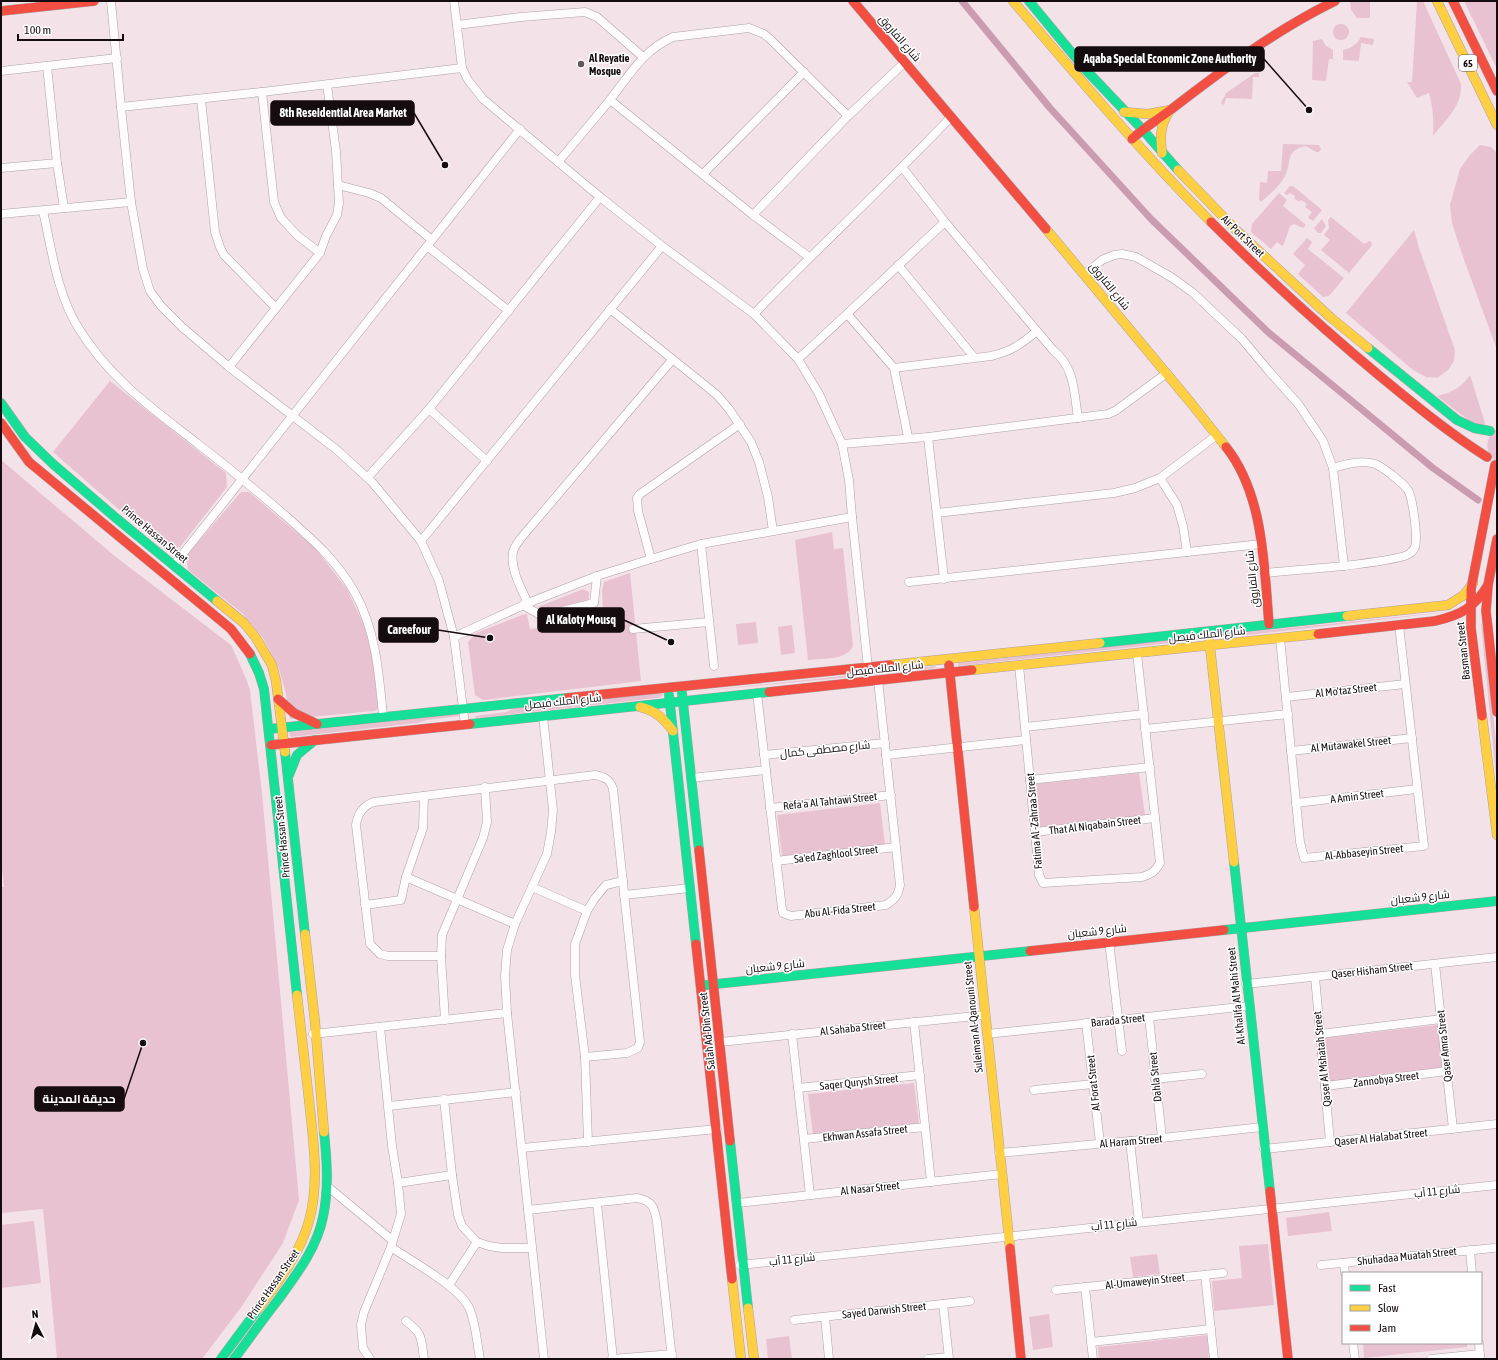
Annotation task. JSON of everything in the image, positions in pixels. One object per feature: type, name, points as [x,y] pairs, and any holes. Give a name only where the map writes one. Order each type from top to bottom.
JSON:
[{"type":"main road","points":[[1,11],[94,1]]},
{"type":"main road","name":"شارع الفاروق","points":[[853,1],[1085,274],[1167,373],[1232,455],[1247,486],[1256,515],[1265,573],[1269,624]]},
{"type":"main road","name":"Air Port Street","points":[[1013,1],[1062,61],[1132,139],[1219,230],[1325,330],[1436,422],[1487,457],[1496,465]]},
{"type":"main road","name":"Air Port Street","points":[[1028,1],[1086,70],[1124,112],[1142,129],[1193,187],[1236,230],[1330,317],[1366,348],[1457,420],[1489,435]]},
{"type":"main road","points":[[1132,139],[1142,129],[1170,110],[1235,60],[1288,25],[1335,1]]},
{"type":"main road","name":"65","points":[[1437,1],[1496,119]]},
{"type":"main road","name":"65","points":[[1453,1],[1493,78],[1497,91]]},
{"type":"main road","points":[[1124,112],[1148,114],[1170,110]]},
{"type":"main road","points":[[1162,153],[1160,127],[1170,110]]},
{"type":"main road","name":"Prince Hassan Street","points":[[1,402],[25,437],[53,464],[244,623],[256,638],[272,665],[284,743],[316,1034],[327,1165],[327,1186],[323,1218],[316,1240],[300,1269],[234,1359]]},
{"type":"main road","name":"Prince Hassan Street","points":[[1,423],[29,462],[239,637],[259,671],[264,689],[314,1146],[314,1196],[309,1221],[300,1245],[286,1271],[221,1359]]},
{"type":"main road","points":[[1487,457],[1489,435]]},
{"type":"main road","points":[[1,440],[29,462]]},
{"type":"main road","name":"Basman Street","points":[[1496,465],[1473,583],[1471,597],[1471,628],[1497,835]]},
{"type":"main road","points":[[1497,539],[1488,585],[1486,610],[1497,712]]},
{"type":"main road","name":"شارع الملك فيصل","points":[[269,729],[383,716],[868,668],[1434,607],[1448,605],[1455,602],[1464,595],[1473,583]]},
{"type":"main road","name":"شارع الملك فيصل","points":[[271,745],[950,673],[1019,664],[1435,621],[1453,617],[1471,607],[1481,598],[1488,585]]},
{"type":"main road","points":[[1434,607],[1435,621]]},
{"type":"main road","name":"Al-Khalifa Al Mahi Street","points":[[1208,631],[1288,1359]]},
{"type":"main road","name":"Suleiman Al-Qanouni Street","points":[[948,659],[1021,1359]]},
{"type":"main road","name":"Salah Ad-Din Street","points":[[682,687],[754,1359]]},
{"type":"main road","name":"Salah Ad-Din Street","points":[[669,688],[741,1359]]},
{"type":"main road","points":[[278,699],[294,713],[318,724]]},
{"type":"main road","points":[[634,706],[653,710],[661,716],[673,731]]},
{"type":"main road","points":[[288,778],[297,756],[304,748],[315,740]]},
{"type":"main road","name":"شارع 9 شعبان","points":[[701,985],[1497,901]]},
{"type":"street","points":[[111,1],[131,202],[143,268],[150,291],[161,306],[182,327],[229,367],[337,450],[368,477],[421,542],[439,581],[454,637],[465,724]]},
{"type":"street","points":[[454,1],[462,68],[468,80],[483,99],[600,197],[662,246],[754,314],[798,359],[819,394],[842,444],[849,480],[868,668]]},
{"type":"street","points":[[457,25],[521,17],[585,12],[601,21],[643,57]]},
{"type":"street","points":[[558,162],[610,100],[643,57],[663,41],[673,37],[749,28],[759,32],[770,39],[848,116]]},
{"type":"street","points":[[1,72],[116,58]]},
{"type":"street","points":[[753,215],[848,116],[905,62]]},
{"type":"street","points":[[47,66],[57,163],[64,208]]},
{"type":"street","points":[[121,107],[327,85],[462,68]]},
{"type":"street","points":[[703,174],[804,72]]},
{"type":"street","points":[[229,367],[320,254],[326,236],[337,215],[339,203],[336,151],[327,85]]},
{"type":"street","points":[[262,92],[274,202],[281,218],[298,236],[320,254]]},
{"type":"street","points":[[201,98],[215,232],[220,247],[231,263],[276,308]]},
{"type":"street","points":[[610,100],[753,215],[809,257]]},
{"type":"street","points":[[754,314],[809,257],[902,167],[951,117]]},
{"type":"street","points":[[174,565],[520,129]]},
{"type":"street","points":[[1,168],[57,163]]},
{"type":"street","points":[[902,167],[945,222],[1053,350],[1059,355],[1070,371],[1078,418]]},
{"type":"street","points":[[338,185],[369,193],[381,198],[429,243],[509,311]]},
{"type":"street","points":[[368,477],[429,409],[600,197]]},
{"type":"street","points":[[1,214],[131,202]]},
{"type":"street","points":[[43,211],[54,266],[70,315],[98,357],[132,393],[243,478],[318,544],[346,578],[355,593],[373,640],[378,664],[383,716]]},
{"type":"street","points":[[798,359],[848,315],[898,265],[945,222]]},
{"type":"street","points":[[421,542],[662,246]]},
{"type":"street","points":[[1085,274],[1102,260],[1122,254],[1136,257],[1192,292],[1242,339],[1299,405],[1323,442],[1333,468],[1344,566]]},
{"type":"street","points":[[898,265],[974,358]]},
{"type":"street","points":[[610,309],[717,395],[729,409],[751,442],[759,462],[768,497],[773,531]]},
{"type":"street","points":[[848,315],[894,368],[908,437]]},
{"type":"street","points":[[894,368],[1003,354],[1019,346],[1037,331]]},
{"type":"street","points":[[597,576],[594,603],[542,616],[525,604],[516,577],[513,550],[526,532],[672,360]]},
{"type":"street","points":[[842,444],[908,437],[928,437],[1108,414],[1115,411],[1167,373]]},
{"type":"street","points":[[429,409],[487,461]]},
{"type":"street","points":[[651,559],[638,511],[637,498],[640,494],[740,424]]},
{"type":"street","points":[[937,513],[1114,493],[1135,488],[1160,478],[1217,435]]},
{"type":"street","points":[[928,437],[944,579]]},
{"type":"street","points":[[1265,573],[1344,566],[1398,558],[1411,553],[1415,549],[1415,525],[1408,490],[1379,466],[1366,462],[1333,468]]},
{"type":"street","points":[[1160,478],[1177,505],[1183,526],[1187,552]]},
{"type":"street","points":[[454,637],[525,604],[597,576],[651,559],[701,544],[852,517]]},
{"type":"street","points":[[701,544],[714,666]]},
{"type":"street","points":[[909,582],[1261,544]]},
{"type":"street","points":[[633,629],[709,622]]},
{"type":"street","name":"Al-Abbaseyin Street","points":[[1280,638],[1300,842],[1304,858],[1424,846],[1399,625]]},
{"type":"street","name":"Fatima Al -Zahraa Street","points":[[1019,664],[1039,875],[1043,883],[1142,877],[1150,875],[1155,871],[1160,863],[1137,653]]},
{"type":"street","name":"Abu Al-Fida Street","points":[[757,693],[782,909],[784,913],[791,916],[886,905],[895,899],[898,894],[900,885],[878,680]]},
{"type":"street","name":"Al Mo'taz Street","points":[[1286,697],[1405,684]]},
{"type":"street","points":[[1025,727],[1144,714]]},
{"type":"street","points":[[1146,729],[1288,714]]},
{"type":"street","points":[[543,716],[551,780],[553,810],[551,832],[547,854],[515,924],[507,950],[505,976],[507,1013],[544,1359]]},
{"type":"street","name":"Al Mutawakel Street","points":[[1291,751],[1412,738]]},
{"type":"street","points":[[886,755],[1026,740]]},
{"type":"street","name":"شارع مصطفى كمال","points":[[764,755],[885,743]]},
{"type":"street","points":[[1030,780],[1150,767]]},
{"type":"street","points":[[691,778],[766,770]]},
{"type":"street","points":[[441,956],[388,956],[380,954],[370,944],[356,825],[358,817],[366,804],[485,787],[595,775],[607,778],[611,782],[613,788],[640,1042],[638,1048],[627,1053],[585,1057]]},
{"type":"street","points":[[445,1020],[441,956],[442,935],[478,850],[487,822],[485,787]]},
{"type":"street","name":"A Amin Street","points":[[1296,803],[1417,789]]},
{"type":"street","points":[[365,905],[401,900],[406,877],[423,828],[424,796]]},
{"type":"street","name":"Refa'a Al Tahtawi Street","points":[[770,808],[891,796]]},
{"type":"street","name":"That Al Niqabain Street","points":[[1035,832],[1155,818]]},
{"type":"street","name":"Sa'ed Zaghlool Street","points":[[776,861],[896,847]]},
{"type":"street","points":[[406,877],[515,924]]},
{"type":"street","points":[[588,1142],[585,1057],[575,975],[574,952],[578,935],[587,911],[602,888],[606,885],[623,881]]},
{"type":"street","points":[[532,887],[587,911]]},
{"type":"street","points":[[624,895],[690,888]]},
{"type":"street","points":[[1109,941],[1122,1051]]},
{"type":"street","name":"Qaser Hisham Street","points":[[1246,984],[1497,957]]},
{"type":"street","name":"Qaser Amra Street","points":[[1435,964],[1453,1129]]},
{"type":"street","name":"Qaser Al Mshatah Street","points":[[1314,976],[1330,1142]]},
{"type":"street","name":"Barada Street","points":[[987,1034],[1249,1006]]},
{"type":"street","points":[[302,1035],[507,1013]]},
{"type":"street","name":"Al Sahaba Street","points":[[720,1042],[985,1015]]},
{"type":"street","name":"Dahla Street","points":[[1149,1017],[1162,1138]]},
{"type":"street","points":[[1320,1034],[1441,1019]]},
{"type":"street","points":[[914,1022],[931,1182]]},
{"type":"street","name":"Al Forat Street","points":[[1086,1023],[1100,1143]]},
{"type":"street","points":[[370,1359],[364,1348],[361,1325],[364,1312],[391,1244],[400,1214],[398,1183],[392,1146],[380,1027]]},
{"type":"street","points":[[792,1034],[810,1195]]},
{"type":"street","name":"Zannobya Street","points":[[1325,1086],[1447,1071]]},
{"type":"street","points":[[1155,1078],[1202,1074]]},
{"type":"street","name":"Saqer Qurysh Street","points":[[798,1088],[920,1075]]},
{"type":"street","points":[[1034,1090],[1093,1084]]},
{"type":"street","points":[[389,1106],[516,1092]]},
{"type":"street","points":[[444,1099],[452,1174],[458,1215],[462,1226],[477,1242],[489,1246],[502,1248],[531,1248]]},
{"type":"street","name":"Qaser Al Halabat Street","points":[[1264,1149],[1497,1124]]},
{"type":"street","name":"Ekhwan Assafa Street","points":[[804,1139],[925,1127]]},
{"type":"street","name":"Al Haram Street","points":[[1000,1153],[1262,1127]]},
{"type":"street","points":[[522,1148],[717,1129]]},
{"type":"street","points":[[1130,1141],[1139,1222]]},
{"type":"street","points":[[398,1183],[452,1174]]},
{"type":"street","name":"Al Nasar Street","points":[[738,1203],[1002,1174]]},
{"type":"street","name":"شارع 11 آب","points":[[732,1266],[1497,1185]]},
{"type":"street","points":[[327,1186],[391,1244],[449,1285],[465,1300],[470,1309],[475,1325],[480,1359]]},
{"type":"street","points":[[528,1210],[637,1198],[651,1203],[657,1222],[672,1356],[612,1359],[597,1203]]},
{"type":"street","points":[[449,1285],[477,1242]]},
{"type":"street","name":"Shuhadaa Muatah Street","points":[[1321,1265],[1494,1248]]},
{"type":"street","name":"Shuhadaa Muatah Street","points":[[1470,1250],[1472,1272]]},
{"type":"street","name":"Shuhadaa Muatah Street","points":[[1344,1263],[1345,1272]]},
{"type":"street","name":"Al-Umaweyin Street","points":[[1056,1290],[1223,1273]]},
{"type":"street","points":[[1205,1275],[1214,1359]]},
{"type":"street","points":[[1085,1287],[1093,1359]]},
{"type":"street","name":"Sayed Darwish Street","points":[[794,1320],[970,1301]]},
{"type":"street","points":[[928,1359],[949,1358],[943,1304]]},
{"type":"street","points":[[824,1317],[829,1359]]},
{"type":"street","points":[[406,1321],[420,1334],[424,1359]]},
{"type":"street","points":[[1091,1342],[1211,1329]]},
{"type":"street","points":[[1353,1344],[1355,1359]]},
{"type":"street","points":[[1431,1359],[1480,1356],[1479,1344]]},
{"type":"shaded area","points":[[1350,1],[1370,1],[1370,18],[1357,18],[1351,10]]},
{"type":"shaded area","points":[[1417,1],[1423,1],[1461,84],[1461,92],[1456,106],[1433,136],[1433,114],[1429,93],[1417,98],[1407,82],[1412,82]]},
{"type":"shaded area","points":[[1464,1],[1497,1],[1497,69]]},
{"type":"shaded area","points":[[1338,24],[1344,24],[1349,29],[1347,38],[1344,40],[1338,40],[1333,35],[1333,29]]},
{"type":"shaded area","points":[[1361,37],[1374,39],[1373,45],[1361,43],[1359,61],[1343,60],[1343,50],[1354,46]]},
{"type":"shaded area","points":[[1322,39],[1326,46],[1333,50],[1333,59],[1329,59],[1326,81],[1312,80],[1313,41]]},
{"type":"shaded area","points":[[1255,73],[1259,73],[1259,77],[1253,77],[1252,99],[1226,98],[1224,105],[1221,103],[1226,93]]},
{"type":"shaded area","points":[[1283,144],[1319,145],[1321,149],[1319,152],[1316,152],[1306,146],[1299,148],[1292,153],[1283,180],[1261,202],[1259,199],[1260,182],[1267,183],[1268,171],[1281,171]]},
{"type":"shaded area","points":[[1480,145],[1491,147],[1497,153],[1497,350],[1462,254],[1452,223],[1450,205],[1460,169],[1470,155]]},
{"type":"shaded area","points":[[1290,186],[1293,186],[1322,210],[1313,221],[1308,218],[1312,212],[1305,207],[1307,204],[1301,200],[1299,202],[1294,198],[1295,196],[1290,193],[1287,195],[1284,193]]},
{"type":"shaded area","points":[[1279,193],[1287,200],[1283,206],[1306,225],[1303,228],[1294,224],[1290,226],[1284,244],[1282,246],[1277,242],[1271,249],[1251,232],[1252,224]]},
{"type":"shaded area","points":[[1331,217],[1364,244],[1369,241],[1372,245],[1349,273],[1321,250],[1330,240],[1324,235],[1329,228],[1328,220]]},
{"type":"shaded area","points":[[1322,219],[1326,226],[1321,233],[1318,233],[1314,228]]},
{"type":"shaded area","points":[[1414,230],[1455,350],[1454,361],[1448,370],[1437,378],[1426,377],[1413,370],[1346,313]]},
{"type":"shaded area","points":[[1307,238],[1312,242],[1308,249],[1344,278],[1329,296],[1323,297],[1298,274],[1305,265],[1293,254]]},
{"type":"shaded area","points":[[1470,375],[1485,423],[1484,425],[1476,426],[1437,396],[1456,389]]},
{"type":"shaded area","points":[[110,381],[226,473],[227,487],[180,547],[171,550],[163,548],[53,452]]},
{"type":"shaded area","points":[[1497,429],[1497,463],[1490,455],[1487,446],[1489,437]]},
{"type":"shaded area","points":[[1,460],[116,557],[231,645],[250,690],[262,793],[299,1200],[283,1243],[242,1306],[202,1359],[57,1359],[43,1209],[1,1213],[1,887],[4,887],[1,860]]},
{"type":"shaded area","points":[[241,492],[249,492],[315,548],[347,589],[364,625],[373,661],[378,709],[374,711],[290,719],[286,694],[278,666],[263,638],[243,614],[188,570],[186,556]]},
{"type":"shaded area","points":[[832,532],[834,549],[843,548],[853,646],[850,651],[845,654],[833,658],[808,660],[795,540]]},
{"type":"shaded area","points":[[630,573],[641,681],[483,700],[475,695],[468,642],[476,633],[527,614],[530,629],[598,621],[597,614],[603,613],[602,591],[604,582]]},
{"type":"shaded area","points":[[583,589],[589,592],[589,609],[541,616],[537,612],[538,607]]},
{"type":"shaded area","points":[[1465,610],[1221,638],[1220,637],[1220,635]]},
{"type":"shaded area","points":[[756,622],[758,643],[738,645],[736,624]]},
{"type":"shaded area","points":[[1481,624],[1484,636],[1497,749],[1497,787]]},
{"type":"shaded area","points":[[792,625],[795,653],[781,655],[778,627]]},
{"type":"shaded area","points":[[1199,637],[1198,640],[958,666],[958,663]]},
{"type":"shaded area","points":[[936,666],[935,668],[916,671],[691,692]]},
{"type":"shaded area","points":[[656,692],[664,695],[657,698],[476,718],[475,716],[506,712],[521,706]]},
{"type":"shaded area","points":[[458,714],[459,716],[427,720],[418,723],[291,737],[289,734],[291,732]]},
{"type":"shaded area","points":[[1139,773],[1145,815],[1040,827],[1036,784]]},
{"type":"shaded area","points":[[880,803],[885,845],[782,856],[777,815]]},
{"type":"shaded area","points":[[1437,1025],[1443,1069],[1330,1083],[1325,1038]]},
{"type":"shaded area","points":[[914,1083],[919,1124],[813,1135],[808,1094]]},
{"type":"shaded area","points":[[1329,1212],[1332,1231],[1288,1236],[1286,1218]]},
{"type":"shaded area","points":[[34,1221],[41,1283],[1,1288],[1,1225]]},
{"type":"shaded area","points":[[1268,1244],[1274,1305],[1214,1311],[1212,1281],[1242,1278],[1239,1246]]},
{"type":"shaded area","points":[[1157,1254],[1160,1274],[1133,1277],[1130,1257]]},
{"type":"shaded area","points":[[1049,1314],[1053,1347],[1033,1350],[1029,1317]]},
{"type":"shaded area","points":[[1207,1335],[1209,1359],[1099,1359],[1098,1347]]},
{"type":"shaded area","points":[[789,1336],[792,1359],[768,1359],[766,1339]]},
{"type":"shaded area","points":[[1363,1344],[1467,1344],[1467,1347],[1364,1358]]},
{"type":"waterway","points":[[962,1],[1050,108],[1151,219],[1269,333],[1433,468],[1478,500]]},
{"type":"traffic: fast","points":[[1029,1],[1086,70],[1142,129],[1178,170]]},
{"type":"traffic: fast","points":[[1368,348],[1457,420],[1474,428],[1490,431]]},
{"type":"traffic: fast","points":[[1,403],[25,437],[53,464],[217,601]]},
{"type":"traffic: fast","points":[[1100,643],[1347,616]]},
{"type":"traffic: fast","points":[[250,654],[259,673],[264,689],[297,995]]},
{"type":"traffic: fast","points":[[470,724],[769,692]]},
{"type":"traffic: fast","points":[[682,693],[699,850]]},
{"type":"traffic: fast","points":[[669,695],[696,944]]},
{"type":"traffic: fast","points":[[269,729],[567,698]]},
{"type":"traffic: fast","points":[[289,775],[297,755],[315,740]]},
{"type":"traffic: fast","points":[[285,752],[305,934]]},
{"type":"traffic: fast","points":[[1234,862],[1270,1191]]},
{"type":"traffic: fast","points":[[1224,930],[1497,901]]},
{"type":"traffic: fast","points":[[706,985],[1030,951]]},
{"type":"traffic: fast","points":[[234,1359],[292,1281],[316,1240],[323,1217],[327,1185],[324,1132]]},
{"type":"traffic: fast","points":[[730,1141],[748,1308]]},
{"type":"traffic: fast","points":[[221,1359],[258,1309]]},
{"type":"traffic: slow","points":[[1013,1],[1134,141],[1211,222]]},
{"type":"traffic: slow","points":[[1437,1],[1497,125]]},
{"type":"traffic: slow","points":[[1124,112],[1148,114],[1170,110]]},
{"type":"traffic: slow","points":[[1162,153],[1162,131],[1164,121],[1170,110]]},
{"type":"traffic: slow","points":[[1178,170],[1236,230],[1330,317],[1368,348]]},
{"type":"traffic: slow","points":[[1046,229],[1226,447]]},
{"type":"traffic: slow","points":[[1347,616],[1448,605],[1464,595],[1473,583]]},
{"type":"traffic: slow","points":[[217,601],[244,623],[256,638],[272,665],[276,681],[285,752]]},
{"type":"traffic: slow","points":[[972,670],[1318,634]]},
{"type":"traffic: slow","points":[[1209,638],[1234,862]]},
{"type":"traffic: slow","points":[[890,665],[1100,643]]},
{"type":"traffic: slow","points":[[640,707],[650,710],[659,716],[673,731]]},
{"type":"traffic: slow","points":[[1482,716],[1497,835]]},
{"type":"traffic: slow","points":[[974,907],[1010,1248]]},
{"type":"traffic: slow","points":[[305,934],[315,1022],[324,1132]]},
{"type":"traffic: slow","points":[[258,1309],[288,1267],[300,1245],[309,1221],[314,1191],[314,1145],[297,995]]},
{"type":"traffic: slow","points":[[732,1279],[741,1359]]},
{"type":"traffic: slow","points":[[748,1308],[754,1359]]},
{"type":"traffic: jam","points":[[1,11],[94,1]]},
{"type":"traffic: jam","points":[[853,1],[1046,229]]},
{"type":"traffic: jam","points":[[1132,139],[1251,50],[1292,24],[1335,1]]},
{"type":"traffic: jam","points":[[1453,1],[1497,91]]},
{"type":"traffic: jam","points":[[1211,222],[1337,340],[1432,418],[1487,457]]},
{"type":"traffic: jam","points":[[1,423],[29,462],[231,629],[250,654]]},
{"type":"traffic: jam","points":[[1226,447],[1239,466],[1255,509],[1260,532],[1266,579],[1269,624]]},
{"type":"traffic: jam","points":[[1482,716],[1471,628],[1471,589],[1495,465]]},
{"type":"traffic: jam","points":[[1497,539],[1488,585],[1486,611],[1497,712]]},
{"type":"traffic: jam","points":[[1318,634],[1444,619],[1460,613],[1472,605],[1488,585]]},
{"type":"traffic: jam","points":[[567,698],[890,665]]},
{"type":"traffic: jam","points":[[949,665],[974,907]]},
{"type":"traffic: jam","points":[[769,692],[972,670]]},
{"type":"traffic: jam","points":[[278,699],[294,713],[317,724]]},
{"type":"traffic: jam","points":[[271,745],[470,724]]},
{"type":"traffic: jam","points":[[699,850],[730,1141]]},
{"type":"traffic: jam","points":[[1030,951],[1224,930]]},
{"type":"traffic: jam","points":[[696,944],[732,1279]]},
{"type":"traffic: jam","points":[[1270,1191],[1288,1359]]},
{"type":"traffic: jam","points":[[1010,1248],[1021,1359]]},
{"type":"place","name":"Al Reyatie Mosque","points":[[581,64]]},
{"type":"place","name":"Aqaba Special Economic Zone Authority","points":[[1309,110]]},
{"type":"place","name":"8th Reseidential Area Market","points":[[445,165]]},
{"type":"place","name":"Careefour","points":[[490,638]]},
{"type":"place","name":"Al Kaloty Mousq","points":[[671,642]]},
{"type":"place","name":"حديقة المدينة","points":[[143,1043]]}]
